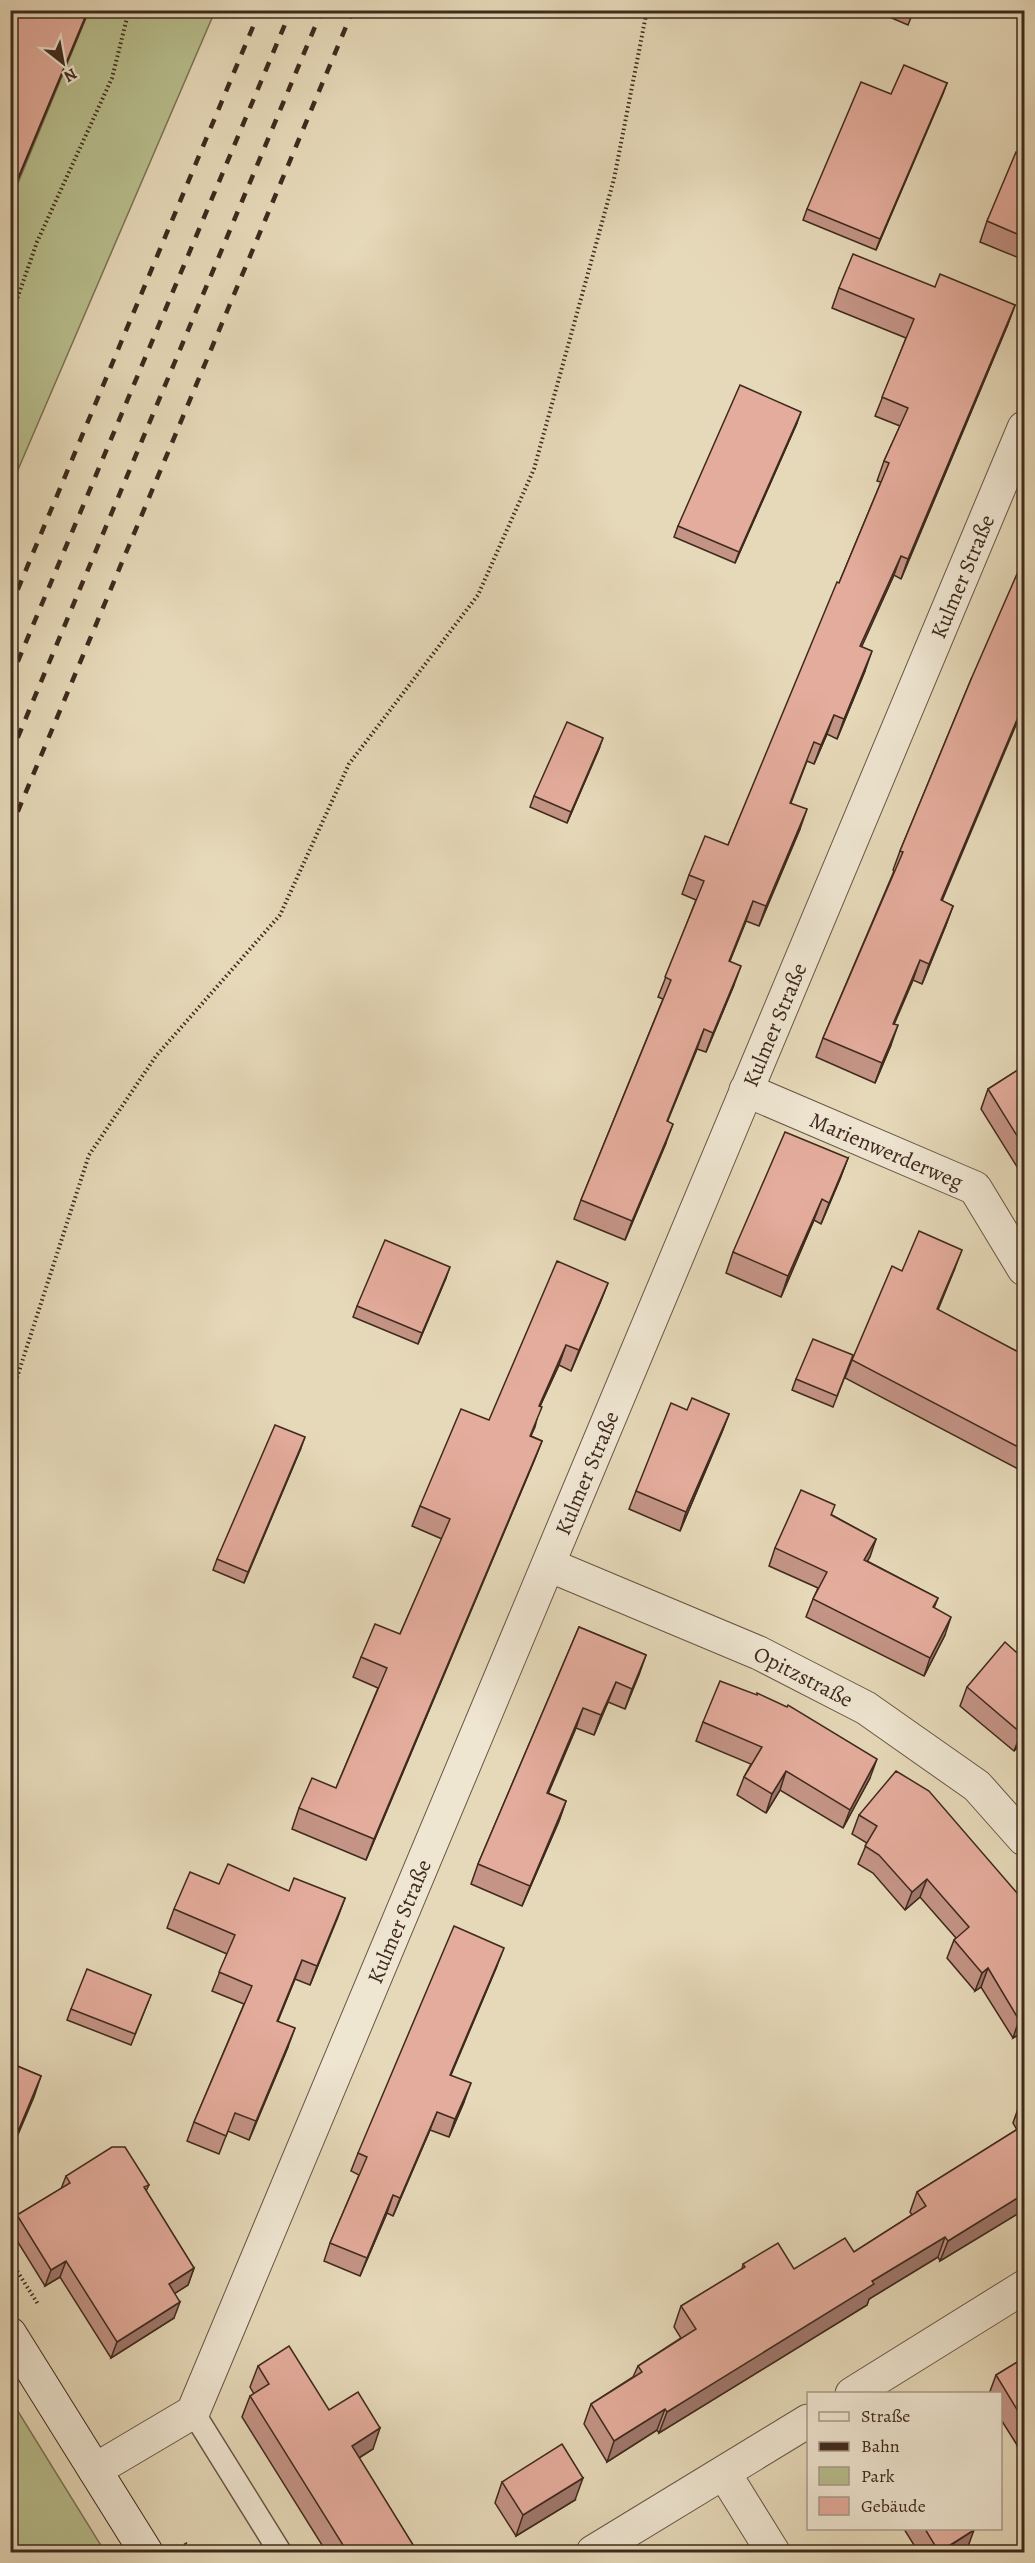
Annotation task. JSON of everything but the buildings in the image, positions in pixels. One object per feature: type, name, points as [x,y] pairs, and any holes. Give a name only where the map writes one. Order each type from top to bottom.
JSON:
[{"type":"street","name":"Kulmer Straße","points":[[194,2412],[1024,428]]},
{"type":"street","name":"Marienwerderweg","points":[[746,1090],[975,1188],[1024,1269]]},
{"type":"street","name":"Opitzstraße","points":[[549,1565],[759,1653],[866,1708],[977,1786],[1024,1839]]},
{"type":"street","points":[[855,2392],[1024,2287]]},
{"type":"street","points":[[10,2334],[146,2553]]},
{"type":"street","points":[[95,2470],[194,2412]]},
{"type":"street","points":[[593,2553],[807,2422]]},
{"type":"street","points":[[724,2473],[773,2553]]},
{"type":"lane","points":[[194,2412],[280,2553]]},
{"type":"path","points":[[10,319],[37,242],[112,78],[129,10]]},
{"type":"path","points":[[10,1399],[89,1155],[156,1056],[280,915],[349,764],[478,595],[534,469],[614,179],[647,10]]},
{"type":"green space","points":[[89,11],[215,11],[11,486],[11,200]]},
{"type":"green space","points":[[11,2400],[105,2552],[11,2552]]},
{"type":"railway","points":[[10,608],[260,10]]},
{"type":"railway","points":[[10,680],[291,10]]},
{"type":"railway","points":[[10,756],[322,10]]},
{"type":"railway","points":[[10,830],[353,10]]}]
